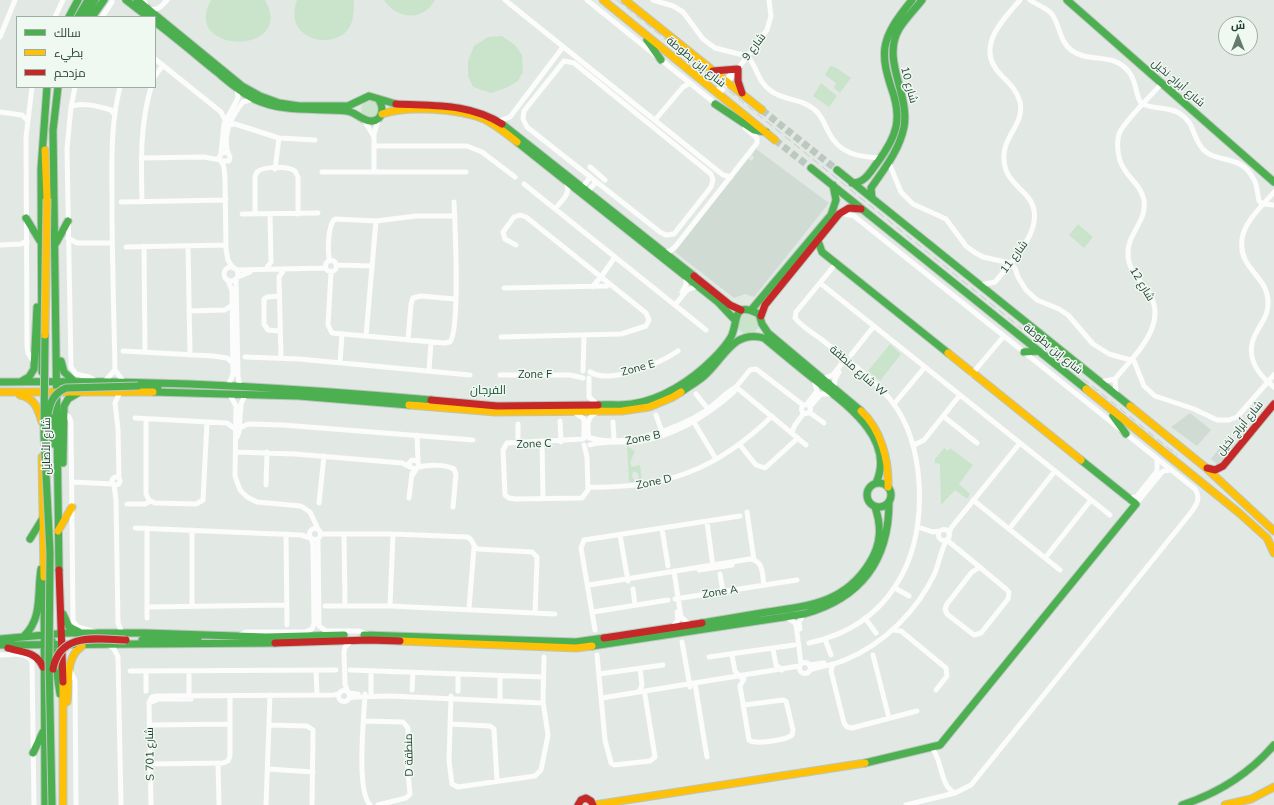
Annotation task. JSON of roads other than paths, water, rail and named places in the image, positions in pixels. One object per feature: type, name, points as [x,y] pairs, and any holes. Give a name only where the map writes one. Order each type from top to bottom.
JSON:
[{"type":"main road","points":[[73,9],[74,0]]},
{"type":"main road","points":[[70,16],[78,0]]},
{"type":"main road","points":[[79,16],[88,0]]},
{"type":"main road","points":[[85,16],[95,0]]},
{"type":"main road","points":[[126,0],[147,14]]},
{"type":"main road","name":"شارع إبن بطوطة","points":[[603,0],[775,140]]},
{"type":"main road","name":"شارع إبن بطوطة","points":[[625,0],[762,110]]},
{"type":"main road","name":"شارع 10","points":[[852,182],[863,181],[878,159],[896,142],[898,108],[886,73],[884,61],[885,48],[889,33],[895,21],[912,0]]},
{"type":"main road","name":"شارع 10","points":[[872,198],[871,188],[889,163],[896,142],[904,126],[905,106],[893,64],[893,49],[899,29],[922,0]]},
{"type":"main road","name":"شارع أبراج نخيل","points":[[1068,0],[1274,182]]},
{"type":"main road","points":[[97,13],[108,1]]},
{"type":"main road","points":[[139,1],[147,14]]},
{"type":"main road","points":[[158,23],[237,88],[253,99],[270,106],[289,110],[355,112],[372,121],[391,110],[442,111],[478,117],[501,130],[566,181],[584,191],[730,305],[741,310],[752,309],[831,215],[836,200],[832,185]]},
{"type":"main road","points":[[0,639],[62,633],[122,633],[266,637],[370,635],[572,642],[692,625],[786,617],[819,610],[839,601],[869,574],[885,542],[888,528],[889,502],[891,493],[888,487],[886,459],[874,428],[857,408],[812,377],[764,338],[738,333],[734,322],[726,309],[499,121],[489,115],[468,108],[444,105],[391,104],[379,100],[373,96],[362,99],[355,104],[348,106],[299,106],[269,100],[242,86],[158,23]]},
{"type":"main road","points":[[642,33],[661,60]]},
{"type":"main road","points":[[713,71],[738,68],[738,81],[743,95]]},
{"type":"main road","name":"شارع الأصايل","points":[[45,805],[45,634],[40,241],[41,164],[47,88]]},
{"type":"main road","points":[[58,89],[53,130],[58,381],[54,392],[54,465],[58,476]]},
{"type":"main road","points":[[362,99],[358,109],[362,117]]},
{"type":"main road","points":[[379,100],[383,106],[380,116]]},
{"type":"main road","points":[[715,104],[727,109],[755,132],[766,132]]},
{"type":"main road","points":[[43,138],[47,164],[44,430],[50,553],[50,707],[52,805]]},
{"type":"main road","name":"شارع إبن بطوطة","points":[[811,168],[1238,512],[1267,538],[1274,553]]},
{"type":"main road","name":"شارع إبن بطوطة","points":[[837,170],[1205,467],[1274,531]]},
{"type":"main road","points":[[760,316],[765,305],[839,214],[849,208],[862,209]]},
{"type":"main road","points":[[26,218],[40,241]]},
{"type":"main road","points":[[55,247],[58,237],[68,222]]},
{"type":"main road","points":[[578,805],[581,800],[586,798],[594,805],[855,766],[940,746],[1136,504],[972,374],[822,252],[818,241]]},
{"type":"main road","points":[[20,381],[29,377],[36,364],[36,318],[40,276]]},
{"type":"main road","points":[[752,309],[760,316],[762,324],[768,333],[822,379],[857,415],[873,439],[881,468],[876,483]]},
{"type":"main road","points":[[601,408],[641,402],[662,396],[683,384],[702,370],[731,337],[734,322],[741,310]]},
{"type":"main road","points":[[0,393],[120,392],[308,397],[494,412],[601,408],[635,410],[673,397],[704,376],[736,341],[759,331],[762,324]]},
{"type":"main road","points":[[1024,352],[1038,351]]},
{"type":"main road","points":[[57,356],[60,358],[66,375],[76,381]]},
{"type":"main road","points":[[42,381],[54,392]]},
{"type":"main road","points":[[0,382],[123,381],[240,386],[327,391],[498,406],[573,409]]},
{"type":"main road","points":[[46,465],[48,408],[52,398],[57,393],[70,388],[138,386],[242,390],[266,388]]},
{"type":"main road","points":[[58,476],[62,469],[64,406],[68,399],[79,392]]},
{"type":"main road","points":[[0,393],[29,397],[36,404],[42,422]]},
{"type":"main road","points":[[1095,397],[1105,410],[1119,422],[1126,434]]},
{"type":"main road","name":"شارع أبراج نخيل","points":[[1205,467],[1215,470],[1223,466],[1274,404]]},
{"type":"main road","name":"شارع أبراج نخيل","points":[[1223,466],[1222,476],[1226,485]]},
{"type":"main road","name":"شارع الأصايل","points":[[58,476],[58,531],[64,710],[63,805]]},
{"type":"main road","points":[[2,645],[62,646],[108,644],[267,644],[352,640],[576,648],[737,621],[810,606],[830,599],[845,590],[863,571],[877,547],[882,525],[875,507],[869,503],[867,496],[870,487],[876,483],[882,483],[888,487]]},
{"type":"main road","points":[[875,507],[884,506],[889,502]]},
{"type":"main road","points":[[58,531],[72,507]]},
{"type":"main road","points":[[30,539],[43,518]]},
{"type":"main road","points":[[24,636],[33,627],[37,617],[39,582],[44,558]]},
{"type":"main road","points":[[61,606],[67,624],[74,631],[83,633]]},
{"type":"main road","points":[[45,634],[54,646],[59,690],[64,710]]},
{"type":"main road","points":[[50,707],[53,694],[54,662],[56,655],[62,646],[75,641],[232,640],[259,639],[266,637]]},
{"type":"main road","points":[[2,645],[12,649],[28,652],[36,656],[40,660],[44,672]]},
{"type":"main road","points":[[64,710],[68,692],[69,668],[72,654],[84,645]]},
{"type":"main road","points":[[33,753],[44,730]]},
{"type":"main road","points":[[1182,805],[1206,797],[1230,784],[1252,768],[1274,745]]},
{"type":"main road","points":[[1225,805],[1251,799],[1274,788]]},
{"type":"street","points":[[0,37],[15,0]]},
{"type":"street","points":[[55,16],[63,0]]},
{"type":"street","points":[[158,23],[162,6],[167,0]]},
{"type":"street","points":[[505,0],[640,113]]},
{"type":"street","points":[[587,0],[758,139],[757,143],[731,177],[675,247],[670,251],[663,252]]},
{"type":"street","points":[[653,0],[673,6],[683,12],[692,22],[698,34],[708,44],[722,50],[748,56],[753,63],[760,81],[767,88],[779,96],[806,104],[816,111],[833,139],[841,148],[854,155],[878,159]]},
{"type":"street","name":"شارع 9","points":[[718,93],[765,34],[769,25],[771,12],[768,0]]},
{"type":"street","points":[[1030,0],[1050,13],[1058,25],[1062,38],[1071,50],[1083,56],[1107,58],[1123,66],[1134,79],[1139,101],[1143,105],[1173,110],[1186,119],[1194,131],[1198,143],[1206,152],[1232,160],[1249,172],[1256,183],[1259,201],[1264,204],[1274,205]]},
{"type":"street","points":[[102,16],[108,1]]},
{"type":"street","name":"شارع 11","points":[[981,285],[995,282],[1010,263],[1031,234],[1034,215],[1028,197],[1010,180],[1004,165],[1005,144],[1018,123],[1021,106],[1014,89],[994,67],[990,48],[996,29],[1017,1]]},
{"type":"street","points":[[147,14],[162,6]]},
{"type":"street","points":[[499,121],[510,117],[564,48]]},
{"type":"street","points":[[511,130],[512,118],[564,48]]},
{"type":"street","points":[[156,60],[221,112],[227,122],[226,135],[228,153],[230,157],[225,180]]},
{"type":"street","points":[[569,61],[574,63],[648,119],[709,171],[712,178],[711,187],[676,232],[669,235],[660,232],[588,176],[527,127],[523,119],[526,108],[562,63],[569,61]]},
{"type":"street","points":[[156,75],[163,65]]},
{"type":"street","points":[[683,87],[684,78]]},
{"type":"street","points":[[655,120],[683,87],[690,83]]},
{"type":"street","name":"شارع 12","points":[[1115,379],[1152,330],[1156,310],[1150,293],[1133,272],[1129,261],[1129,242],[1142,220],[1144,199],[1138,186],[1123,168],[1118,146],[1122,130],[1162,83]]},
{"type":"street","points":[[32,88],[27,120],[27,348],[36,364]]},
{"type":"street","points":[[75,88],[71,107],[67,149],[71,367],[76,374],[89,377],[96,381]]},
{"type":"street","points":[[120,88],[114,114],[112,145],[112,244],[114,370],[123,381]]},
{"type":"street","points":[[142,201],[141,158],[143,123],[151,88]]},
{"type":"street","points":[[237,88],[238,98],[233,112],[227,122],[221,161],[225,180],[226,200],[226,269],[224,275],[232,290],[234,365],[240,386]]},
{"type":"street","points":[[73,96],[80,101],[102,105],[111,106],[116,103]]},
{"type":"street","points":[[221,112],[233,112],[244,101],[253,99]]},
{"type":"street","points":[[71,107],[79,104],[94,106],[111,110],[114,114]]},
{"type":"street","points":[[0,111],[19,112],[28,109]]},
{"type":"street","points":[[0,111],[22,115],[27,120]]},
{"type":"street","points":[[233,112],[236,121],[247,128]]},
{"type":"street","points":[[374,172],[374,138],[380,116]]},
{"type":"street","points":[[362,117],[374,138]]},
{"type":"street","points":[[648,119],[655,120],[723,176],[726,183]]},
{"type":"street","points":[[227,122],[279,138],[315,140]]},
{"type":"street","points":[[275,169],[279,138]]},
{"type":"street","points":[[374,146],[467,146],[482,152],[515,177]]},
{"type":"street","points":[[141,158],[204,157],[228,153]]},
{"type":"street","points":[[204,157],[224,163],[229,161]]},
{"type":"street","points":[[889,163],[901,192],[913,204],[946,219],[966,246],[974,252],[983,257],[1010,263],[1015,268],[1021,284],[1031,296],[1065,312],[1086,338],[1100,349],[1109,354],[1131,359],[1136,364],[1138,374],[1144,386],[1155,396],[1194,409],[1217,420],[1229,420],[1237,417],[1274,375]]},
{"type":"street","points":[[557,210],[570,196],[584,191],[599,184],[606,179],[590,166],[584,191]]},
{"type":"street","points":[[255,214],[255,176],[261,169],[292,169],[297,172],[298,214]]},
{"type":"street","points":[[322,172],[466,172]]},
{"type":"street","points":[[723,176],[731,177]]},
{"type":"street","points":[[557,210],[568,193],[569,188],[566,181]]},
{"type":"street","points":[[524,184],[706,330]]},
{"type":"street","points":[[1274,192],[1246,227],[1241,245],[1246,264],[1262,282],[1267,294],[1267,314],[1256,334],[1252,351],[1256,370],[1274,387]]},
{"type":"street","points":[[121,202],[226,200]]},
{"type":"street","points":[[336,265],[335,270],[331,272],[328,327],[332,332],[446,343],[453,338],[456,299],[454,202]]},
{"type":"street","points":[[242,214],[318,213]]},
{"type":"street","points":[[839,214],[847,213],[854,216],[1195,489],[1198,498],[1197,504],[973,782],[965,789],[955,793],[906,805]]},
{"type":"street","points":[[270,214],[271,262],[278,278],[281,358]]},
{"type":"street","points":[[516,245],[504,237],[504,230],[515,216],[523,215],[594,272],[607,286],[644,315],[646,319],[645,326]]},
{"type":"street","points":[[330,261],[328,251],[330,231],[334,220],[339,218],[376,221],[416,216],[455,216]]},
{"type":"street","points":[[501,337],[625,334],[645,326],[649,320],[648,315],[523,218],[515,219],[507,229],[506,236],[510,241]]},
{"type":"street","points":[[366,336],[376,221]]},
{"type":"street","points":[[68,238],[77,243],[112,244]]},
{"type":"street","points":[[0,246],[21,244],[27,241]]},
{"type":"street","points":[[68,251],[76,247],[112,244]]},
{"type":"street","points":[[0,246],[19,248],[27,251]]},
{"type":"street","points":[[126,246],[226,247]]},
{"type":"street","points":[[144,246],[145,352]]},
{"type":"street","points":[[188,246],[190,355]]},
{"type":"street","points":[[226,247],[228,260],[235,269],[237,278],[234,365],[233,376],[228,386]]},
{"type":"street","points":[[594,272],[602,269],[614,256]]},
{"type":"street","points":[[591,287],[600,278],[614,256]]},
{"type":"street","points":[[330,261],[335,262],[336,265],[372,266]]},
{"type":"street","points":[[325,268],[326,263],[330,261]]},
{"type":"street","points":[[266,269],[271,262]]},
{"type":"street","points":[[833,267],[820,283],[1110,515]]},
{"type":"street","points":[[226,269],[290,270],[325,268],[331,272]]},
{"type":"street","points":[[228,281],[237,278],[245,272],[255,270],[290,270]]},
{"type":"street","points":[[278,278],[283,271]]},
{"type":"street","points":[[674,304],[685,288],[686,277]]},
{"type":"street","name":"شارع 11","points":[[995,282],[996,297]]},
{"type":"street","name":"شارع منطقة W","points":[[809,643],[843,632],[865,618],[884,602],[895,588],[910,559],[918,528],[919,487],[914,445],[906,424],[894,404],[879,386],[795,317],[796,312],[820,283]]},
{"type":"street","points":[[504,288],[607,286]]},
{"type":"street","points":[[674,304],[687,290],[698,286]]},
{"type":"street","points":[[279,296],[267,297],[264,299],[264,324],[268,330],[280,331]]},
{"type":"street","points":[[408,340],[411,304],[413,298],[420,296],[456,299]]},
{"type":"street","points":[[189,311],[227,310],[232,305]]},
{"type":"street","points":[[213,311],[227,312],[232,316]]},
{"type":"street","points":[[851,355],[874,326]]},
{"type":"street","points":[[340,363],[342,334]]},
{"type":"street","points":[[542,443],[543,499],[579,499],[586,495],[588,488],[587,442],[589,418],[601,408],[588,397],[586,336]]},
{"type":"street","points":[[972,374],[1004,336]]},
{"type":"street","points":[[429,371],[431,342]]},
{"type":"street","points":[[213,356],[227,355],[233,350]]},
{"type":"street","points":[[123,351],[213,356],[227,358],[234,365]]},
{"type":"street","name":"Zone E","points":[[570,375],[612,375],[636,371],[660,363],[678,352]]},
{"type":"street","points":[[245,357],[281,358],[470,374]]},
{"type":"street","points":[[822,379],[833,375],[847,360]]},
{"type":"street","points":[[785,426],[792,423],[821,394],[834,391],[835,377],[847,360]]},
{"type":"street","points":[[894,404],[925,367]]},
{"type":"street","points":[[105,381],[114,370]]},
{"type":"street","points":[[693,420],[721,404],[748,374],[759,372],[824,423]]},
{"type":"street","name":"Zone F","points":[[500,375],[570,375]]},
{"type":"street","points":[[587,375],[585,398],[573,409],[584,419],[587,442]]},
{"type":"street","points":[[792,432],[794,425],[817,391],[812,377]]},
{"type":"street","points":[[1101,382],[1115,379],[1116,394]]},
{"type":"street","points":[[693,420],[736,387]]},
{"type":"street","points":[[736,387],[785,426],[806,445]]},
{"type":"street","points":[[108,392],[115,403],[118,429],[118,465],[116,481],[118,623],[122,633]]},
{"type":"street","points":[[115,403],[120,392]]},
{"type":"street","points":[[696,394],[708,409]]},
{"type":"street","points":[[230,395],[235,404],[238,416],[248,424]]},
{"type":"street","points":[[238,636],[246,632],[309,631],[313,626],[316,611],[319,534],[310,512],[301,506],[260,502],[245,495],[236,480],[238,416],[245,395]]},
{"type":"street","points":[[914,445],[924,440],[960,396]]},
{"type":"street","points":[[64,414],[71,422],[73,621],[78,627],[101,633]]},
{"type":"street","points":[[656,415],[662,432]]},
{"type":"street","points":[[227,423],[238,416]]},
{"type":"street","name":"Zone D","points":[[588,488],[636,486],[685,474],[740,445],[772,416]]},
{"type":"street","points":[[943,416],[977,443]]},
{"type":"street","points":[[135,418],[227,423],[237,428],[248,424],[473,440]]},
{"type":"street","points":[[146,419],[146,494],[151,501]]},
{"type":"street","points":[[693,420],[716,459]]},
{"type":"street","name":"Zone B","points":[[587,442],[638,438],[662,432],[693,420]]},
{"type":"street","name":"Zone B","points":[[587,442],[646,440],[670,433],[693,420]]},
{"type":"street","points":[[560,421],[560,442]]},
{"type":"street","points":[[127,504],[145,504],[151,501],[196,504],[203,500],[207,422]]},
{"type":"street","points":[[613,422],[614,440]]},
{"type":"street","points":[[518,424],[518,443]]},
{"type":"street","points":[[409,498],[415,466],[417,435]]},
{"type":"street","points":[[740,445],[756,465],[765,468],[798,438]]},
{"type":"street","name":"Zone C","points":[[543,499],[516,500],[506,496],[504,487],[503,453],[509,445],[518,443],[587,442]]},
{"type":"street","points":[[602,699],[693,686],[829,662],[851,654],[873,642],[891,627],[909,606],[928,579],[945,535],[1020,443]]},
{"type":"street","points":[[402,463],[412,460],[416,451]]},
{"type":"street","points":[[236,452],[267,452],[324,456],[402,463],[415,466],[449,467],[455,471],[453,507]]},
{"type":"street","points":[[266,485],[267,452]]},
{"type":"street","points":[[319,503],[324,456]]},
{"type":"street","points":[[1128,499],[1137,496],[1157,471],[1157,459]]},
{"type":"street","points":[[412,460],[415,466]]},
{"type":"street","points":[[1136,504],[1163,471],[1171,470]]},
{"type":"street","points":[[1009,529],[1055,471]]},
{"type":"street","points":[[72,482],[116,481]]},
{"type":"street","points":[[973,500],[1060,570]]},
{"type":"street","points":[[1045,558],[1091,500]]},
{"type":"street","points":[[747,512],[754,560]]},
{"type":"street","points":[[595,630],[583,552],[585,543],[593,539],[740,516]]},
{"type":"street","points":[[314,522],[310,531],[313,545],[316,611],[319,626],[324,631],[359,631],[370,635]]},
{"type":"street","points":[[706,522],[713,566]]},
{"type":"street","points":[[135,528],[286,534],[301,535],[311,538],[319,534]]},
{"type":"street","points":[[147,528],[148,618]]},
{"type":"street","points":[[918,528],[945,535],[952,546],[980,567],[1006,589],[1009,596],[981,633],[976,635],[972,634],[947,614],[945,609],[947,604],[972,572],[980,567]]},
{"type":"street","points":[[662,529],[668,566]]},
{"type":"street","points":[[192,530],[192,606]]},
{"type":"street","points":[[301,535],[310,531],[319,534],[393,534],[467,537],[471,539],[474,547],[469,609]]},
{"type":"street","points":[[286,534],[287,625]]},
{"type":"street","points":[[344,534],[346,606]]},
{"type":"street","points":[[390,606],[393,534]]},
{"type":"street","points":[[620,535],[628,580]]},
{"type":"street","points":[[742,678],[782,670],[833,664],[867,649],[894,630],[931,581],[942,550],[945,535]]},
{"type":"street","points":[[942,550],[952,546]]},
{"type":"street","points":[[474,547],[481,550],[528,551],[536,555],[535,613]]},
{"type":"street","points":[[589,586],[754,560],[761,565],[764,585]]},
{"type":"street","points":[[972,561],[972,572]]},
{"type":"street","points":[[673,573],[682,619],[692,625]]},
{"type":"street","points":[[720,574],[723,592]]},
{"type":"street","name":"Zone A","points":[[677,599],[797,580]]},
{"type":"street","points":[[895,588],[909,596]]},
{"type":"street","points":[[633,589],[635,605]]},
{"type":"street","points":[[671,628],[677,623],[677,599]]},
{"type":"street","points":[[592,612],[668,600]]},
{"type":"street","points":[[147,607],[287,605]]},
{"type":"street","points":[[325,606],[390,606],[555,614]]},
{"type":"street","points":[[804,614],[799,624],[804,667]]},
{"type":"street","points":[[786,617],[793,620],[796,624],[804,667]]},
{"type":"street","points":[[865,618],[876,633]]},
{"type":"street","points":[[112,633],[118,623]]},
{"type":"street","points":[[899,624],[901,632]]},
{"type":"street","points":[[894,630],[901,632],[947,669],[947,676],[936,690]]},
{"type":"street","points":[[825,639],[831,655]]},
{"type":"street","points":[[334,640],[339,644],[341,650],[345,693],[340,699]]},
{"type":"street","points":[[189,671],[189,697],[334,697],[344,701],[344,652],[347,644],[352,640]]},
{"type":"street","points":[[682,642],[693,686],[707,757]]},
{"type":"street","points":[[108,644],[114,649],[118,657],[121,805]]},
{"type":"street","points":[[709,657],[732,655],[794,645]]},
{"type":"street","points":[[773,649],[776,665],[773,672]]},
{"type":"street","points":[[0,655],[25,655],[32,662],[34,805]]},
{"type":"street","points":[[597,655],[605,740],[612,764],[617,766],[650,761],[654,759],[656,753],[647,693],[642,685],[640,669]]},
{"type":"street","points":[[732,655],[735,671],[733,679]]},
{"type":"street","points":[[873,655],[889,718]]},
{"type":"street","points":[[451,698],[449,761],[452,784],[458,786],[535,776],[542,770],[548,735],[543,701],[544,656]]},
{"type":"street","points":[[833,664],[831,670],[844,723],[847,727],[852,728],[917,711]]},
{"type":"street","points":[[599,674],[664,665]]},
{"type":"street","points":[[776,665],[782,670]]},
{"type":"street","points":[[826,666],[831,670]]},
{"type":"street","points":[[69,668],[75,680],[76,805]]},
{"type":"street","points":[[316,670],[317,695]]},
{"type":"street","points":[[130,672],[336,670]]},
{"type":"street","points":[[350,670],[543,677]]},
{"type":"street","points":[[371,670],[371,693]]},
{"type":"street","points":[[146,671],[146,691]]},
{"type":"street","points":[[735,671],[742,678]]},
{"type":"street","points":[[412,690],[413,672]]},
{"type":"street","points":[[458,674],[458,691]]},
{"type":"street","points":[[500,676],[500,698]]},
{"type":"street","points":[[742,678],[740,686],[748,738],[755,743],[787,738],[792,735],[793,730],[786,701],[783,700],[744,705]]},
{"type":"street","points":[[733,679],[740,686]]},
{"type":"street","points":[[639,692],[642,685]]},
{"type":"street","points":[[602,699],[639,692],[647,693]]},
{"type":"street","points":[[270,697],[334,695],[345,693],[543,701]]},
{"type":"street","points":[[365,695],[371,693],[451,698],[500,698],[543,701]]},
{"type":"street","points":[[365,695],[362,780],[365,794],[370,805]]},
{"type":"street","name":"S 701 شارع","points":[[151,805],[150,699],[154,696],[189,697]]},
{"type":"street","points":[[150,764],[225,762],[230,756],[230,697]]},
{"type":"street","points":[[266,805],[270,697]]},
{"type":"street","name":"D منطقة","points":[[364,721],[402,722],[408,728],[408,773],[410,794],[406,798],[378,805]]},
{"type":"street","points":[[150,725],[230,724]]},
{"type":"street","points":[[450,724],[490,726],[494,729],[497,781]]},
{"type":"street","points":[[269,725],[307,726],[312,728],[314,732],[312,805]]},
{"type":"street","points":[[938,756],[940,746]]},
{"type":"street","points":[[932,748],[938,756],[946,786],[955,793]]},
{"type":"street","points":[[218,763],[219,805]]},
{"type":"street","points":[[268,769],[313,772]]},
{"type":"street","points":[[941,797],[946,786]]},
{"type":"tunnel","points":[[762,110],[837,170]]},
{"type":"tunnel","points":[[775,140],[811,168]]},
{"type":"railway","points":[[617,0],[1177,455]]},
{"type":"district","name":"الفرجان","points":[[488,390]]}]
